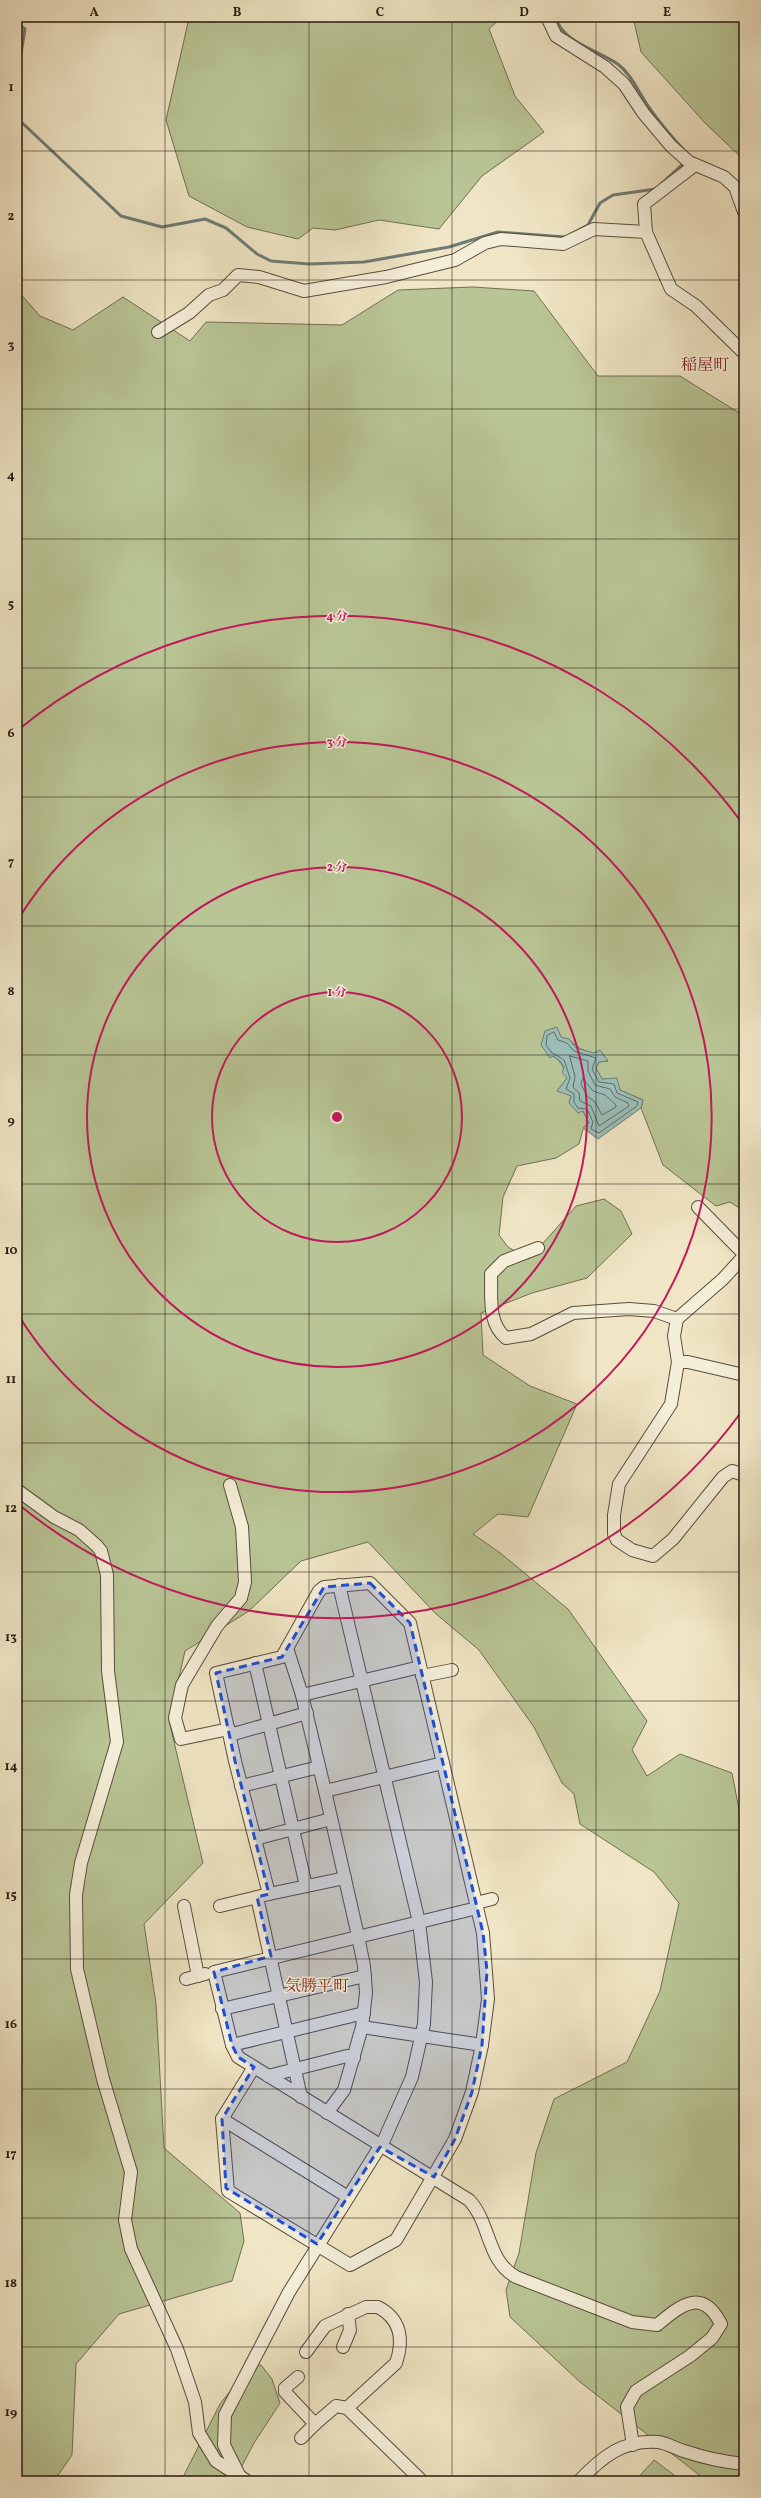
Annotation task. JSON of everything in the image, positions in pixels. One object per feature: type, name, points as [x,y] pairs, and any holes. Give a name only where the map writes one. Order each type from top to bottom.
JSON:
[{"type":"street","points":[[547,17],[556,36],[605,66],[624,84],[644,114],[671,146],[689,161],[724,177],[735,187],[744,212]]},
{"type":"street","points":[[689,161],[644,204],[646,232],[671,289],[696,306],[744,353]]},
{"type":"street","points":[[158,332],[188,313],[210,295],[223,290],[238,275],[259,277],[304,291],[386,277],[447,262],[485,243],[502,239],[563,244],[594,229],[646,232]]},
{"type":"street","points":[[698,1207],[744,1255],[722,1279],[677,1320],[674,1336],[678,1362],[671,1404],[619,1484],[614,1515],[614,1534],[617,1540],[632,1550],[654,1556],[673,1539],[723,1478],[732,1471],[744,1475]]},
{"type":"street","points":[[538,1248],[504,1261],[491,1274],[493,1318],[500,1333],[506,1338],[531,1334],[573,1313],[630,1309],[654,1311],[677,1320]]},
{"type":"street","points":[[678,1362],[701,1365],[744,1375]]},
{"type":"street","points":[[230,1486],[242,1527],[245,1582],[241,1598],[217,1626],[182,1685],[175,1718],[181,1739],[229,1732],[307,1713]]},
{"type":"street","points":[[17,1490],[54,1517],[79,1530],[97,1546],[101,1551],[107,1575],[108,1671],[117,1742],[81,1863],[76,1895],[77,1969],[103,2079],[131,2172],[125,2220],[131,2249],[177,2348],[195,2402],[199,2433],[216,2461],[243,2478]]},
{"type":"street","points":[[254,2067],[222,2119],[228,2191],[318,2244],[350,2265],[396,2240],[455,2139],[472,2092],[482,2045],[488,1999],[487,1970],[483,1933],[477,1905],[408,1620],[370,1583],[324,1587],[320,1591],[282,1657],[216,1673],[241,1786],[269,1894]]},
{"type":"street","points":[[243,2478],[224,2445],[225,2415],[267,2329],[318,2244],[380,2147],[393,2122],[412,2077],[422,2036],[426,1982],[419,1922],[339,1586]]},
{"type":"street","points":[[287,1648],[307,1713],[358,1936],[365,1976],[364,2013],[354,2058],[344,2090],[327,2113]]},
{"type":"street","points":[[254,1663],[306,1886]]},
{"type":"street","points":[[302,1695],[362,1682],[421,1672],[452,1670]]},
{"type":"street","points":[[325,1791],[443,1763]]},
{"type":"street","points":[[241,1786],[319,1767]]},
{"type":"street","points":[[255,1839],[331,1819]]},
{"type":"street","points":[[220,1906],[345,1878]]},
{"type":"street","points":[[257,1897],[301,2097]]},
{"type":"street","points":[[186,1979],[271,1956],[419,1922],[477,1905],[492,1899]]},
{"type":"street","points":[[184,1906],[198,1976]]},
{"type":"street","points":[[214,1972],[232,2045],[238,2057],[380,2147],[454,2189],[474,2205],[496,2258],[510,2273],[516,2277],[632,2322],[657,2325],[677,2308],[691,2301],[705,2304],[716,2313],[721,2324],[712,2338],[690,2356],[636,2391],[627,2407],[633,2445]]},
{"type":"street","points":[[222,2008],[365,1976]]},
{"type":"street","points":[[232,2045],[287,2030],[364,2013]]},
{"type":"street","points":[[362,2027],[482,2045]]},
{"type":"street","points":[[268,2076],[347,2056],[354,2058]]},
{"type":"street","points":[[222,2119],[348,2197]]},
{"type":"street","points":[[306,2352],[325,2326],[348,2314],[373,2306],[384,2310],[399,2327],[401,2344],[396,2363],[347,2408]]},
{"type":"street","points":[[343,2347],[350,2330],[348,2314]]},
{"type":"street","points":[[298,2377],[285,2388],[285,2392],[315,2424]]},
{"type":"street","points":[[301,2438],[336,2406],[347,2408],[422,2481]]},
{"type":"street","points":[[579,2481],[600,2459],[624,2446],[658,2442],[718,2462],[744,2464]]},
{"type":"highlighted area","points":[[370,1583],[410,1623],[483,1933],[487,1971],[482,2045],[472,2092],[455,2139],[434,2177],[380,2147],[317,2244],[226,2188],[222,2119],[254,2067],[238,2057],[232,2045],[214,1972],[271,1956],[257,1897],[269,1894],[235,1761],[216,1673],[282,1657],[324,1587]]},
{"type":"green space","points":[[502,17],[489,29],[515,96],[544,132],[482,176],[439,229],[379,220],[335,230],[313,228],[298,239],[247,227],[189,196],[166,120],[189,18]]},
{"type":"green space","points":[[633,17],[744,17],[744,160],[706,124],[641,52]]},
{"type":"green space","points":[[473,287],[534,291],[598,376],[680,376],[744,416],[744,1211],[730,1202],[716,1206],[663,1165],[641,1108],[643,1100],[620,1090],[610,1080],[602,1079],[596,1068],[599,1062],[608,1061],[582,1049],[569,1039],[553,1056],[559,1061],[565,1071],[567,1078],[562,1086],[583,1111],[589,1123],[583,1129],[579,1144],[556,1158],[517,1166],[503,1197],[499,1235],[508,1247],[529,1259],[576,1206],[604,1199],[621,1211],[632,1234],[587,1278],[532,1293],[481,1313],[483,1355],[530,1386],[577,1404],[528,1517],[498,1514],[473,1534],[499,1552],[568,1609],[647,1721],[632,1750],[647,1776],[680,1754],[732,1773],[742,1825],[744,2481],[707,2481],[580,2382],[510,2317],[506,2290],[519,2253],[536,2153],[554,2099],[627,2062],[660,1991],[679,1903],[654,1872],[580,1824],[574,1794],[562,1783],[534,1727],[479,1650],[435,1613],[368,1542],[301,1561],[249,1611],[185,1651],[169,1721],[203,1863],[144,1924],[156,2004],[164,2148],[240,2213],[244,2241],[232,2281],[119,2314],[76,2364],[72,2455],[54,2481],[17,2481],[17,290],[40,316],[73,330],[123,297],[190,341],[206,322],[342,325],[398,290]]},
{"type":"green space","points":[[251,2365],[261,2365],[272,2379],[280,2403],[254,2443],[234,2481],[181,2481],[220,2404]]},
{"type":"green space","points":[[654,2460],[682,2481],[635,2481]]},
{"type":"water","points":[[557,1027],[561,1037],[569,1039],[576,1048],[594,1053],[600,1050],[608,1061],[599,1062],[596,1068],[602,1079],[617,1078],[620,1090],[643,1100],[641,1108],[598,1139],[583,1128],[589,1123],[583,1111],[578,1113],[569,1103],[571,1096],[557,1091],[567,1078],[562,1072],[564,1068],[561,1062],[553,1056],[550,1058],[541,1045],[545,1031]]},
{"type":"waterway","points":[[555,17],[559,26],[573,40],[610,59],[624,70],[655,115],[684,150]]},
{"type":"waterway","points":[[17,23],[25,29],[17,78]]},
{"type":"waterway","points":[[17,118],[121,216],[162,227],[205,219],[226,228],[257,254],[271,261],[309,264],[364,262],[449,247],[498,232],[565,237],[588,225],[600,203],[613,195],[656,189]]},
{"type":"waterway","points":[[661,184],[685,162]]},
{"type":"district","name":"稲屋町","points":[[705,364]]},
{"type":"district","name":"気勝平町","points":[[317,1985]]}]
